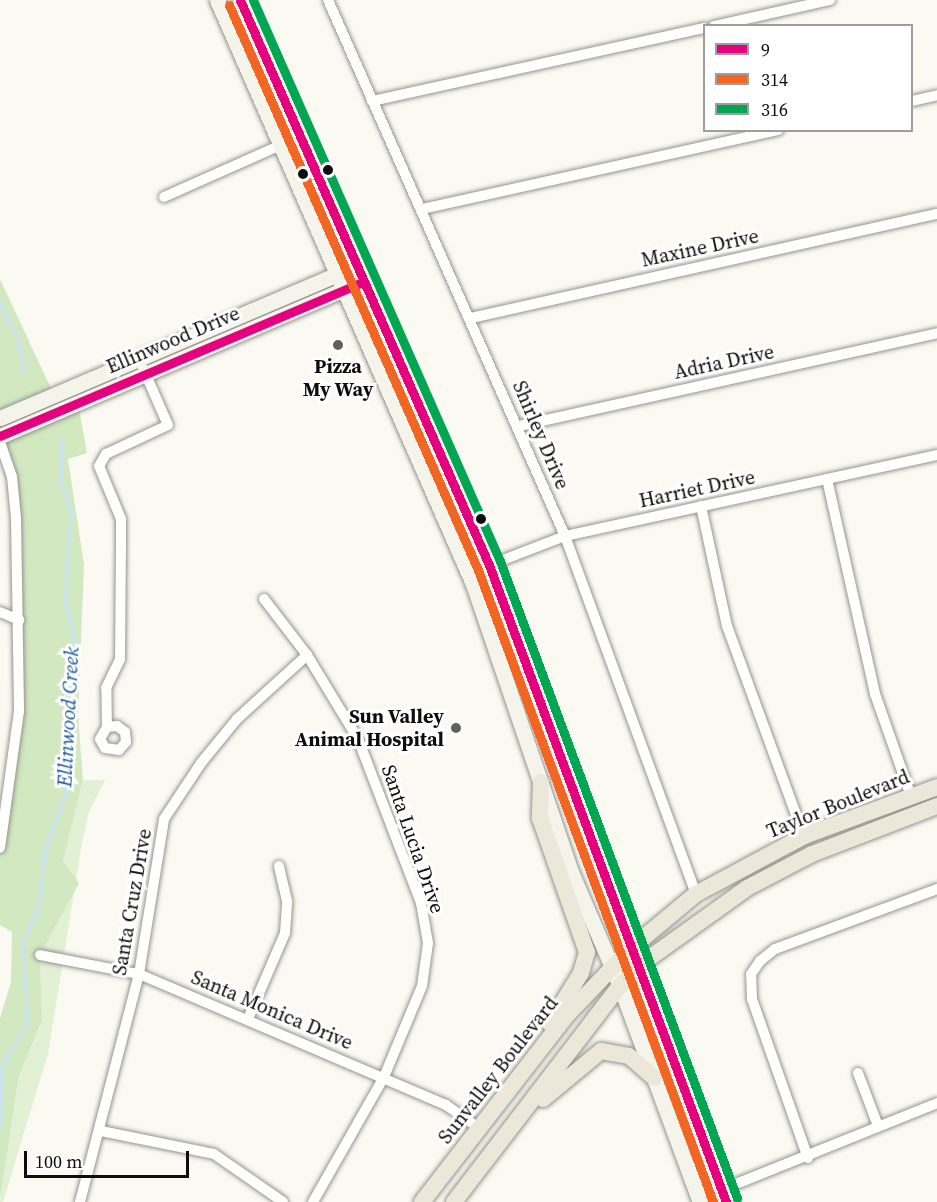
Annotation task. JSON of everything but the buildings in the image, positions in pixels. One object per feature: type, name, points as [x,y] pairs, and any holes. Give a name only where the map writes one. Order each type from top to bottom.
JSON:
[{"type":"main road","points":[[217,0],[469,573],[574,880],[620,986],[700,1202]]},
{"type":"main road","points":[[240,0],[301,136],[362,282],[489,565],[723,1196]]},
{"type":"main road","name":"Ellinwood Drive","points":[[0,418],[355,266]]},
{"type":"main road","name":"Ellinwood Drive","points":[[0,436],[362,282]]},
{"type":"main road","points":[[541,782],[540,818],[587,952],[581,973],[551,1019],[544,1045]]},
{"type":"main road","name":"Taylor Boulevard","points":[[611,967],[696,894],[804,836],[937,786]]},
{"type":"main road","name":"Taylor Boulevard","points":[[620,986],[638,969],[747,888],[812,854],[937,806]]},
{"type":"main road","name":"Sunvalley Boulevard","points":[[422,1202],[544,1045],[611,967]]},
{"type":"main road","points":[[454,1202],[620,986]]},
{"type":"main road","points":[[509,1131],[595,1052],[622,1053],[654,1078]]},
{"type":"main road","points":[[444,1202],[482,1150],[484,1143],[479,1128]]},
{"type":"main road","points":[[676,1134],[690,1151],[708,1189],[723,1196]]},
{"type":"street","name":"Shirley Drive","points":[[328,0],[519,426],[565,536],[696,894]]},
{"type":"street","points":[[723,24],[830,0]]},
{"type":"street","points":[[372,101],[703,28]]},
{"type":"street","points":[[913,101],[937,95]]},
{"type":"street","points":[[422,209],[769,132]]},
{"type":"street","points":[[164,196],[301,136]]},
{"type":"street","name":"Maxine Drive","points":[[471,318],[937,214]]},
{"type":"street","name":"Adria Drive","points":[[519,426],[937,333]]},
{"type":"street","points":[[107,727],[106,688],[120,659],[121,519],[99,466],[106,454],[168,425],[139,359]]},
{"type":"street","points":[[0,442],[14,498],[19,621],[19,711],[2,802],[0,849]]},
{"type":"street","name":"Harriet Drive","points":[[469,573],[565,536],[937,455]]},
{"type":"street","points":[[827,479],[875,694],[911,796]]},
{"type":"street","points":[[701,506],[727,626],[804,836]]},
{"type":"street","name":"Santa Lucia Drive","points":[[264,599],[307,655],[358,739],[421,903],[428,943],[422,986],[384,1077],[313,1202]]},
{"type":"street","points":[[0,612],[19,621]]},
{"type":"street","name":"Santa Cruz Drive","points":[[80,1202],[101,1131],[139,974],[164,819],[201,763],[237,719],[307,655]]},
{"type":"street","points":[[248,1019],[285,933],[287,901],[279,866]]},
{"type":"street","points":[[808,1158],[752,999],[751,974],[760,961],[775,949],[937,889]]},
{"type":"street","name":"Santa Monica Drive","points":[[40,956],[139,974],[446,1105],[479,1128]]},
{"type":"street","points":[[858,1073],[878,1126]]},
{"type":"street","points":[[723,1196],[878,1126],[937,1103]]},
{"type":"street","points":[[101,1131],[214,1154],[283,1202]]},
{"type":"green space","points":[[0,279],[54,395],[0,418]]},
{"type":"green space","points":[[78,403],[87,453],[68,459],[84,565],[78,715],[83,780],[63,861],[79,883],[40,955],[42,1020],[19,1076],[0,1200],[0,1018],[11,982],[12,932],[0,925],[0,849],[19,711],[16,518],[0,442]]},
{"type":"green space","points":[[83,780],[105,780],[89,812],[82,843],[48,1054],[3,1202],[0,1202],[19,1076],[42,1020],[40,955],[57,923],[63,861]]},
{"type":"waterway","name":"Ellinwood Creek","points":[[0,302],[18,341],[24,372]]},
{"type":"waterway","name":"Ellinwood Creek","points":[[0,1128],[1,1068],[27,1022],[23,943],[40,901],[43,857],[65,794],[64,721],[74,680],[73,636],[65,597],[71,509],[60,483],[62,439]]},
{"type":"transit line","name":"9","points":[[240,0],[489,565],[726,1202]]},
{"type":"transit line","name":"316","points":[[253,0],[500,561],[737,1198]]},
{"type":"transit line","name":"314","points":[[229,5],[478,570],[713,1202]]},
{"type":"transit line","name":"9","points":[[0,436],[362,282]]},
{"type":"place","name":"Pizza My Way","points":[[338,345]]},
{"type":"place","name":"Sun Valley Animal Hospital","points":[[456,728]]}]
